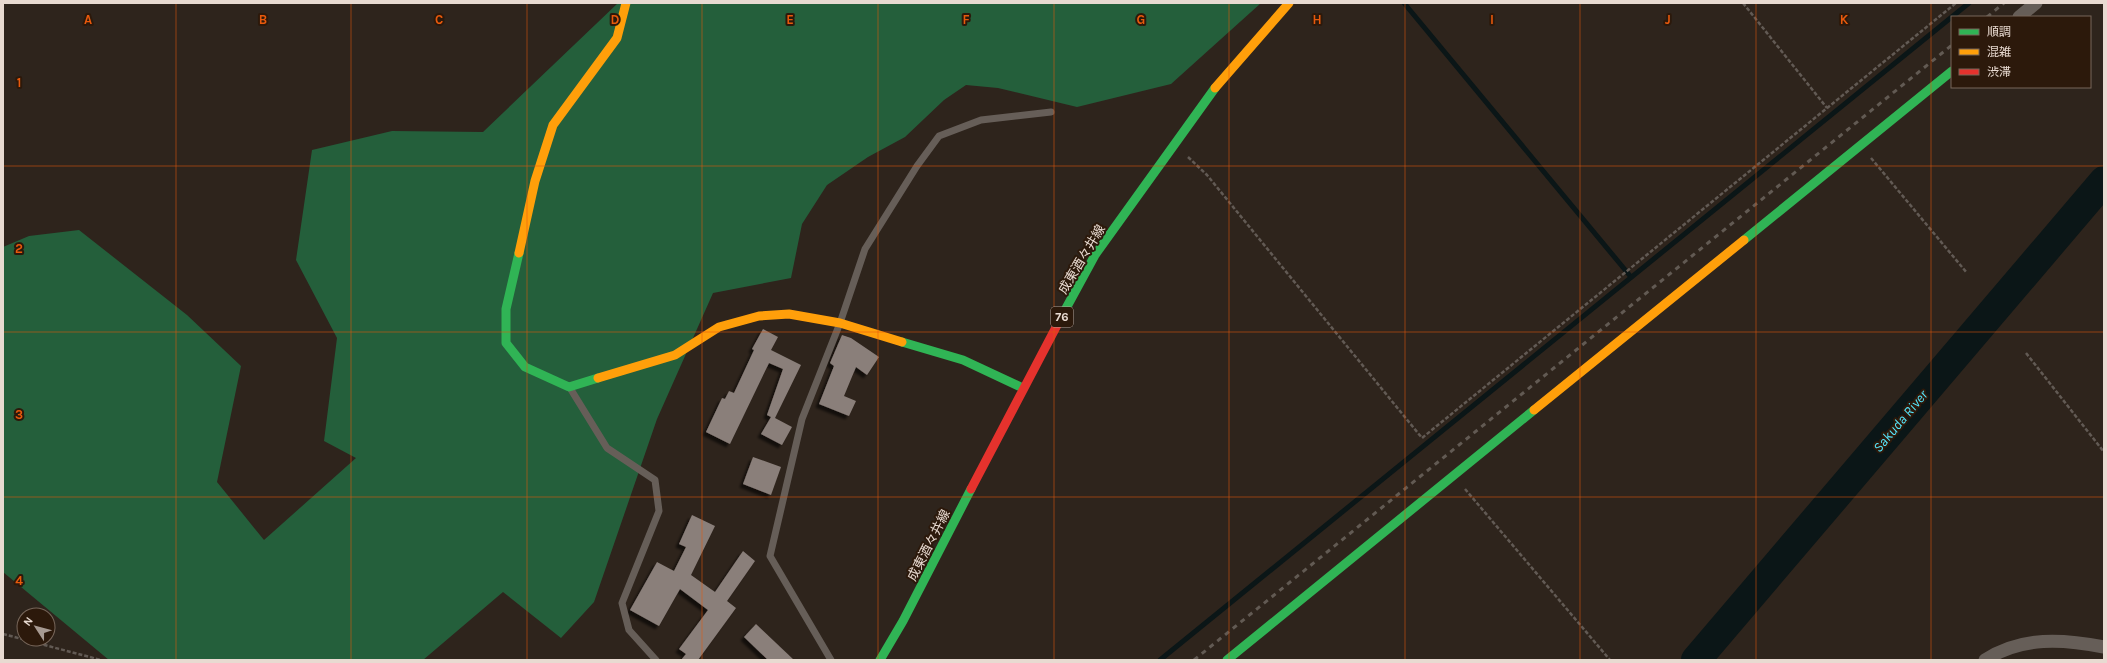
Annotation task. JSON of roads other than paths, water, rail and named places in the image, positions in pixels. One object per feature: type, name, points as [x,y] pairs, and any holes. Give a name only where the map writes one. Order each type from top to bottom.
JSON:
[{"type":"street","points":[[626,3],[617,38],[553,125],[535,181],[506,309],[506,343],[525,367],[569,387],[675,355],[719,327],[759,316],[789,314],[840,323],[963,360],[1023,388]]},
{"type":"street","name":"成東酒々井線","points":[[880,660],[902,621],[1023,388],[1095,255],[1205,99],[1289,3]]},
{"type":"street","points":[[2020,16],[2036,3]]},
{"type":"street","points":[[1227,660],[1951,73]]},
{"type":"street","points":[[1985,660],[2019,645],[2041,641],[2074,642],[2104,647]]},
{"type":"lane","points":[[831,660],[770,556],[802,419],[840,323],[865,249],[917,166],[939,136],[981,120],[1051,112]]},
{"type":"lane","points":[[569,387],[607,448],[655,480],[659,511],[622,603],[629,630],[656,660]]},
{"type":"waterway","points":[[1404,3],[1631,277]]},
{"type":"waterway","points":[[1953,16],[1969,3]]},
{"type":"waterway","points":[[1160,660],[1951,18]]},
{"type":"waterway","name":"Sakuda River","points":[[1696,660],[2104,181]]},
{"type":"railway","points":[[1988,16],[2004,3]]},
{"type":"railway","points":[[1194,660],[1951,46]]}]
